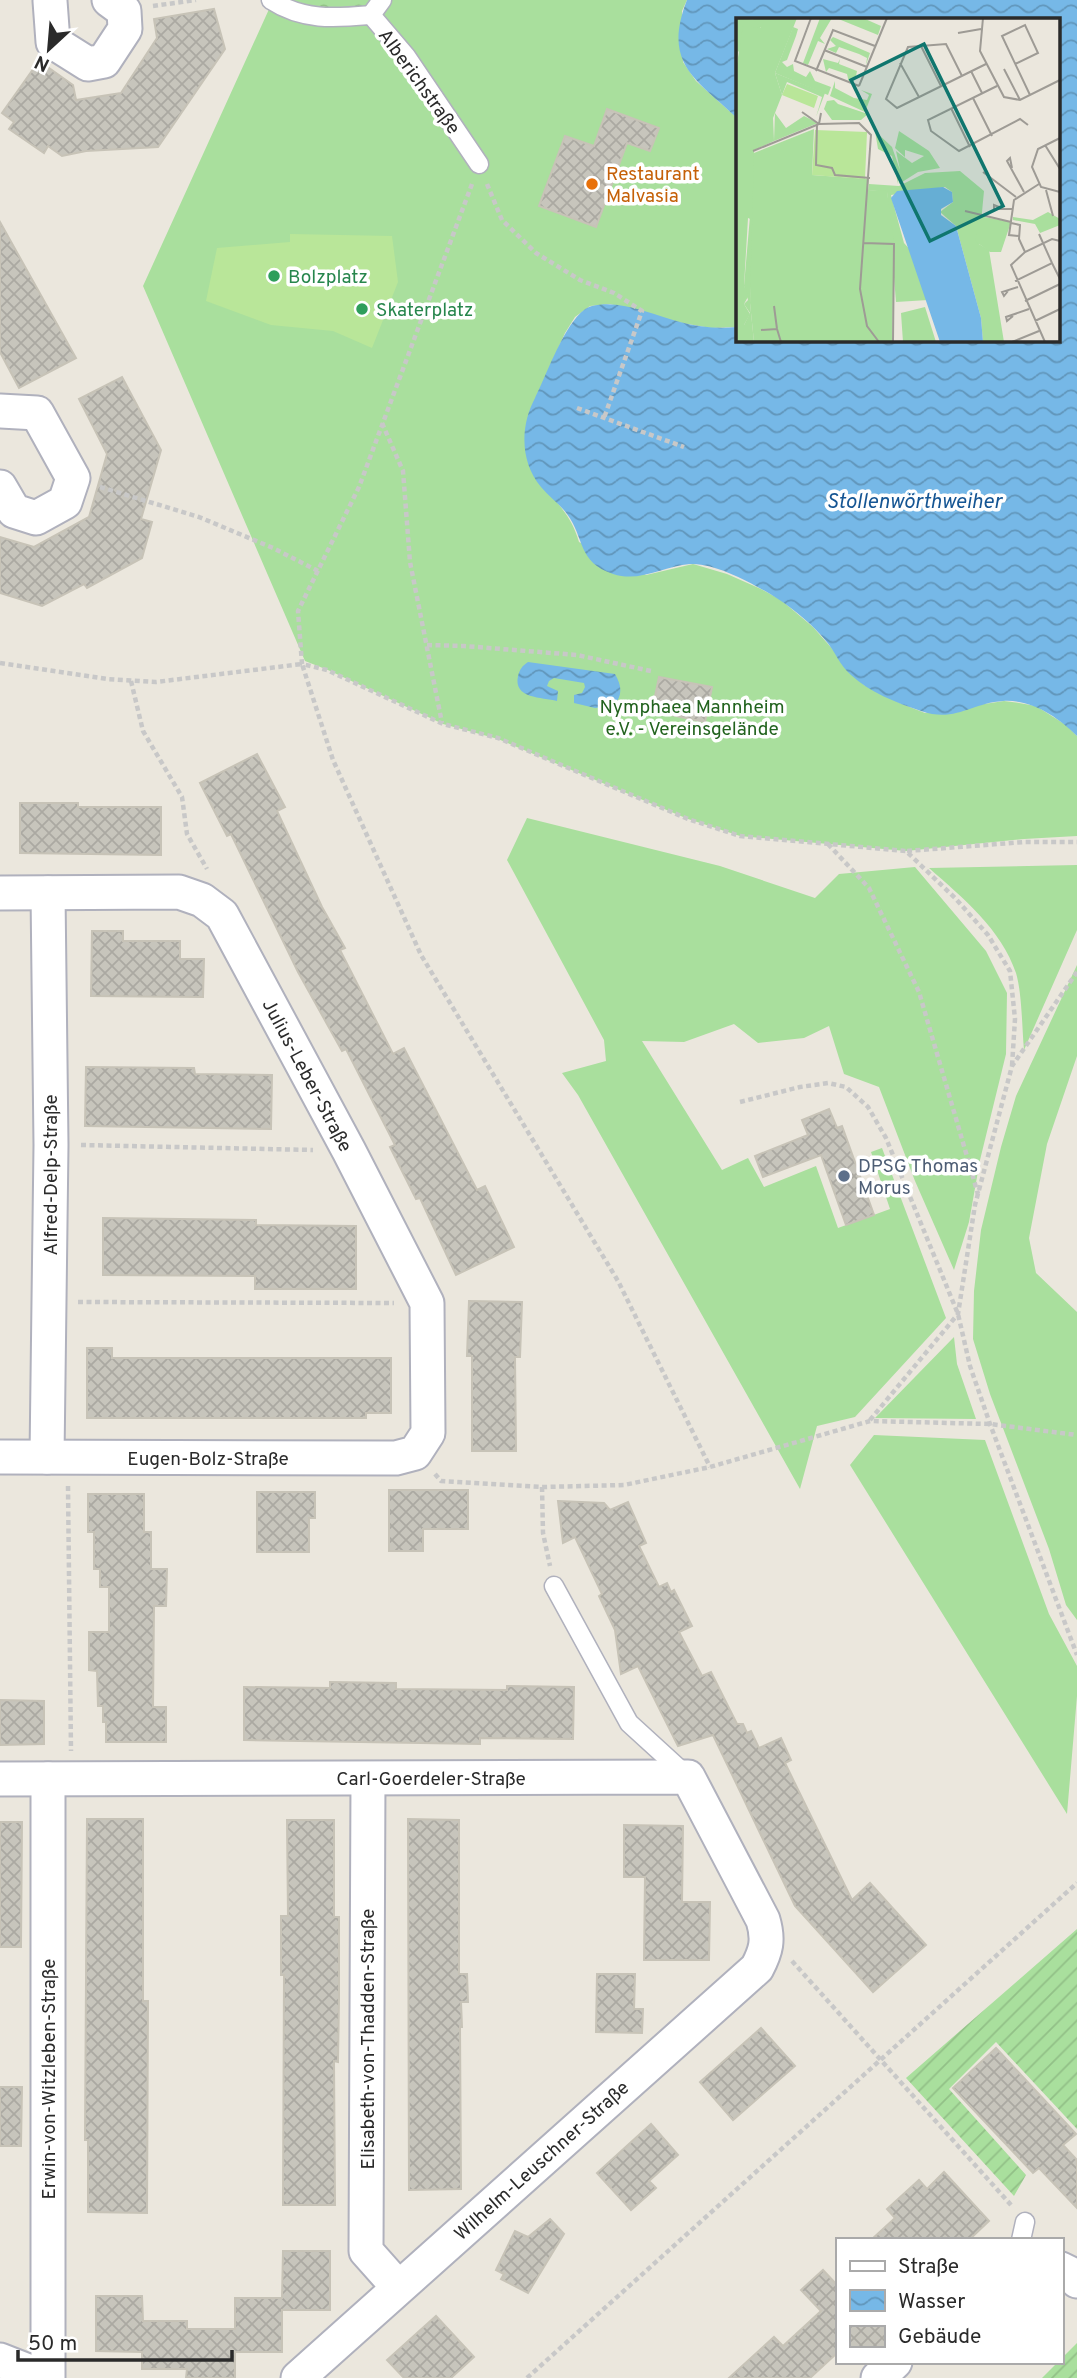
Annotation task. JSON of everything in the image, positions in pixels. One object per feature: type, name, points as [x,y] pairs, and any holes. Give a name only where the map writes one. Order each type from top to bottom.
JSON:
[{"type":"street","points":[[50,0],[53,42],[88,64],[104,61],[125,29],[117,5]]},
{"type":"street","points":[[0,411],[37,413],[73,478],[65,502],[36,518],[14,511],[0,487]]},
{"type":"street","name":"Julius-Leber-Straße","points":[[0,893],[179,892],[202,901],[222,915],[427,1303],[428,1433],[415,1452]]},
{"type":"street","name":"Alfred-Delp-Straße","points":[[48,893],[51,1145],[48,1302],[57,1457]]},
{"type":"street","name":"Eugen-Bolz-Straße","points":[[0,1457],[396,1458],[415,1452]]},
{"type":"street","points":[[688,1777],[763,1920],[767,1933]]},
{"type":"street","name":"Carl-Goerdeler-Straße","points":[[0,1779],[688,1777]]},
{"type":"street","name":"Erwin-von-Witzleben-Straße","points":[[47,2378],[60,1779]]},
{"type":"street","name":"Elisabeth-von-Thadden-Straße","points":[[368,1779],[366,2251],[398,2287]]},
{"type":"street","name":"Wilhelm-Leuschner-Straße","points":[[298,2378],[757,1968],[766,1951],[767,1933]]},
{"type":"street","points":[[1063,2270],[1077,2281]]},
{"type":"street","points":[[0,2360],[47,2378]]},
{"type":"street","points":[[878,2378],[893,2364]]},
{"type":"lane","name":"Alberichstraße","points":[[271,0],[296,14],[321,18],[371,15],[405,56],[480,164]]},
{"type":"lane","points":[[371,15],[382,0]]},
{"type":"lane","points":[[554,1586],[629,1723],[688,1777]]},
{"type":"lane","points":[[1021,2238],[1025,2222]]},
{"type":"path","points":[[117,5],[196,0]]},
{"type":"path","points":[[480,164],[498,211],[517,237],[558,268],[614,293],[642,311],[604,418]]},
{"type":"path","points":[[480,164],[359,486],[298,611],[302,664],[333,760],[421,954],[618,1282],[710,1467]]},
{"type":"path","points":[[577,408],[684,447]]},
{"type":"path","points":[[382,423],[403,471],[410,562],[443,724]]},
{"type":"path","points":[[73,478],[199,517],[318,570]]},
{"type":"path","points":[[427,645],[577,655],[651,671]]},
{"type":"path","points":[[0,663],[156,682],[302,664],[327,670],[443,724],[498,738],[688,819],[740,836],[906,851],[1024,842],[1077,842]]},
{"type":"path","points":[[131,681],[143,730],[182,797],[187,834],[211,876],[202,901]]},
{"type":"path","points":[[828,844],[869,888],[919,992],[978,1195]]},
{"type":"path","points":[[870,1420],[958,1314],[978,1195],[1012,1066],[1015,1019],[1010,971],[988,935],[955,898],[906,851]]},
{"type":"path","points":[[1012,1066],[1077,972]]},
{"type":"path","points":[[740,1102],[828,1083],[846,1087],[868,1107],[886,1138],[958,1314],[970,1366],[990,1424],[1077,1653]]},
{"type":"path","points":[[51,1145],[349,1151]]},
{"type":"path","points":[[48,1302],[427,1303]]},
{"type":"path","points":[[415,1452],[441,1481],[542,1487],[624,1485],[710,1467],[870,1420],[990,1424],[1077,1435]]},
{"type":"path","points":[[57,1457],[60,1779]]},
{"type":"path","points":[[542,1487],[543,1533],[554,1586]]},
{"type":"path","points":[[527,2378],[1077,1883]]},
{"type":"path","points":[[767,1933],[1025,2222]]},
{"type":"green space","points":[[290,0],[377,0],[364,14],[321,18]]},
{"type":"green space","name":"Nymphaea Mannheim e.V. - Vereinsgelände","points":[[377,0],[687,0],[682,11],[683,62],[696,81],[736,117],[736,327],[711,328],[682,323],[610,304],[590,306],[575,317],[539,391],[555,500],[570,520],[579,542],[646,575],[693,564],[727,574],[781,600],[813,627],[864,685],[902,704],[925,713],[1004,701],[1036,706],[1066,725],[1077,736],[1077,836],[906,851],[740,836],[688,819],[498,739],[443,724],[305,661],[143,286],[270,7]]},
{"type":"green space","points":[[290,234],[392,236],[398,282],[372,348],[333,331],[271,325],[206,301],[217,248],[290,242]]},
{"type":"green space","points":[[527,818],[720,866],[815,898],[839,874],[915,867],[986,951],[1007,993],[1006,1054],[980,1160],[969,1222],[954,1270],[915,1181],[879,1087],[844,1074],[829,1026],[804,1038],[758,1043],[734,1024],[684,1042],[642,1041],[722,1170],[748,1158],[764,1187],[816,1166],[838,1228],[890,1209],[871,1152],[882,1148],[946,1318],[855,1417],[817,1426],[800,1489],[578,1095],[562,1073],[606,1061],[604,1040],[507,860]]},
{"type":"green space","points":[[1077,865],[1077,930],[1024,1050],[1020,990],[1009,957],[980,915],[929,868]]},
{"type":"green space","points":[[1077,965],[1077,1056],[1047,1144],[1029,1238],[1036,1273],[1077,1312],[1077,1620],[1066,1605],[1049,1549],[990,1394],[973,1339],[974,1291],[981,1230],[1001,1147],[1016,1096]]},
{"type":"green space","points":[[954,1337],[957,1364],[976,1419],[875,1418]]},
{"type":"green space","points":[[874,1435],[985,1440],[1049,1614],[1077,1666],[1067,1814],[850,1465]]},
{"type":"green space","points":[[1077,1929],[1077,2129],[996,2042],[949,2089],[1026,2175],[1014,2196],[906,2078]]},
{"type":"green space","points":[[1077,2343],[1077,2378],[1042,2378],[1056,2364],[1063,2364],[1063,2357]]},
{"type":"water","name":"Stollenwörthweiher","points":[[687,0],[1077,0],[1077,736],[1053,716],[1024,703],[992,702],[944,715],[921,711],[884,696],[866,687],[847,671],[826,641],[797,613],[759,588],[724,571],[690,564],[633,577],[601,569],[587,556],[567,514],[534,477],[524,444],[530,409],[567,332],[583,311],[592,306],[625,306],[694,325],[736,327],[736,341],[1060,341],[1060,18],[736,18],[736,117],[687,68],[678,40]]},
{"type":"water","points":[[528,662],[615,674],[620,687],[619,698],[613,706],[595,708],[574,703],[574,695],[582,693],[584,683],[554,678],[547,686],[558,691],[557,701],[530,696],[520,689],[518,684],[520,670]]},
{"type":"building","points":[[214,9],[225,49],[158,147],[86,151],[62,156],[48,146],[44,153],[9,129],[14,122],[2,113],[39,61],[73,85],[76,100],[121,93],[157,38],[154,19]]},
{"type":"building","points":[[607,109],[659,128],[650,151],[627,143],[596,227],[539,206],[565,136],[594,146]]},
{"type":"building","points":[[0,222],[76,358],[19,388],[0,352]]},
{"type":"building","points":[[122,377],[161,450],[141,519],[152,522],[142,558],[87,588],[84,584],[42,606],[0,593],[0,537],[34,547],[89,517],[107,454],[79,399]]},
{"type":"building","points":[[659,677],[712,687],[705,722],[652,711]]},
{"type":"building","points":[[257,754],[285,807],[277,811],[322,907],[345,948],[340,950],[393,1054],[404,1048],[477,1190],[485,1186],[514,1247],[456,1275],[420,1198],[416,1199],[390,1147],[395,1145],[346,1049],[342,1051],[298,972],[231,834],[227,836],[200,783]]},
{"type":"building","points":[[20,803],[78,803],[78,807],[161,807],[161,855],[20,853]]},
{"type":"building","points":[[92,931],[123,931],[123,941],[180,941],[180,959],[204,959],[203,997],[91,996]]},
{"type":"building","points":[[86,1067],[194,1068],[195,1074],[272,1075],[271,1129],[85,1126]]},
{"type":"building","points":[[829,1109],[837,1128],[842,1126],[874,1215],[846,1225],[821,1155],[763,1177],[755,1156],[808,1135],[802,1120]]},
{"type":"building","points":[[103,1218],[256,1220],[256,1225],[356,1226],[356,1289],[255,1289],[255,1276],[103,1275]]},
{"type":"building","points":[[469,1301],[522,1302],[520,1357],[515,1357],[516,1451],[472,1451],[472,1356],[467,1356]]},
{"type":"building","points":[[87,1348],[112,1348],[112,1358],[391,1358],[391,1413],[366,1413],[366,1418],[87,1418]]},
{"type":"building","points":[[389,1490],[468,1490],[468,1529],[423,1529],[423,1551],[389,1551]]},
{"type":"building","points":[[257,1492],[315,1492],[315,1518],[309,1518],[309,1552],[257,1552]]},
{"type":"building","points":[[88,1494],[144,1494],[144,1532],[151,1532],[151,1569],[167,1569],[166,1606],[154,1606],[153,1707],[166,1707],[166,1742],[106,1742],[103,1706],[98,1706],[97,1671],[89,1670],[89,1632],[109,1632],[109,1587],[100,1587],[100,1569],[94,1569],[94,1532],[88,1532]]},
{"type":"building","points":[[558,1501],[604,1503],[610,1510],[628,1502],[646,1543],[639,1546],[659,1587],[667,1583],[671,1592],[674,1590],[692,1626],[679,1632],[702,1676],[711,1672],[737,1724],[743,1724],[747,1733],[751,1731],[759,1748],[781,1738],[791,1760],[785,1763],[852,1900],[870,1883],[926,1945],[873,1992],[795,1906],[713,1735],[678,1746],[638,1666],[621,1674],[615,1630],[599,1596],[602,1594],[575,1537],[563,1543]]},
{"type":"building","points":[[330,1682],[396,1683],[396,1689],[507,1690],[507,1686],[574,1687],[573,1739],[480,1738],[480,1744],[244,1740],[244,1687],[330,1688]]},
{"type":"building","points":[[0,1700],[44,1701],[44,1744],[0,1745]]},
{"type":"building","points":[[87,1819],[143,1819],[143,2001],[148,2001],[147,2213],[88,2212],[88,2140],[85,2140]]},
{"type":"building","points":[[408,1819],[459,1820],[459,1974],[467,1974],[468,2002],[461,2002],[460,2027],[461,2189],[409,2190]]},
{"type":"building","points":[[287,1820],[334,1820],[334,1917],[339,1917],[338,2062],[334,2061],[335,2205],[283,2205],[284,1975],[281,1975],[281,1916],[288,1916]]},
{"type":"building","points":[[0,1822],[22,1822],[21,1947],[0,1947]]},
{"type":"building","points":[[624,1825],[683,1826],[682,1902],[710,1902],[709,1960],[644,1960],[645,1877],[624,1877]]},
{"type":"building","points":[[597,1974],[635,1974],[634,2009],[643,2009],[642,2033],[596,2032]]},
{"type":"building","points":[[761,2028],[795,2066],[733,2120],[700,2082]]},
{"type":"building","points":[[996,2048],[1076,2134],[1063,2145],[1077,2160],[1077,2208],[1039,2168],[1033,2173],[953,2088]]},
{"type":"building","points":[[0,2087],[22,2087],[21,2146],[0,2146]]},
{"type":"building","points":[[651,2124],[678,2155],[649,2181],[656,2188],[631,2210],[597,2173]]},
{"type":"building","points":[[944,2172],[989,2221],[971,2238],[873,2238],[895,2218],[887,2209],[919,2180],[927,2189]]},
{"type":"building","points":[[550,2219],[564,2234],[528,2293],[501,2279],[504,2274],[496,2270],[515,2231],[528,2237]]},
{"type":"building","points":[[283,2251],[330,2251],[330,2310],[282,2310],[282,2352],[235,2352],[235,2378],[186,2378],[187,2369],[142,2369],[142,2352],[96,2351],[96,2296],[142,2296],[143,2321],[187,2321],[187,2329],[235,2329],[235,2298],[282,2298]]},
{"type":"building","points":[[823,2270],[836,2284],[836,2354],[810,2378],[729,2378],[774,2337],[783,2346],[821,2311],[801,2290]]},
{"type":"building","points":[[436,2316],[474,2357],[451,2378],[404,2378],[387,2360]]},
{"type":"place","name":"Restaurant Malvasia","points":[[592,184]]},
{"type":"place","name":"Bolzplatz","points":[[274,276]]},
{"type":"place","name":"Skaterplatz","points":[[362,309]]},
{"type":"place","name":"DPSG Thomas Morus","points":[[844,1176]]}]
